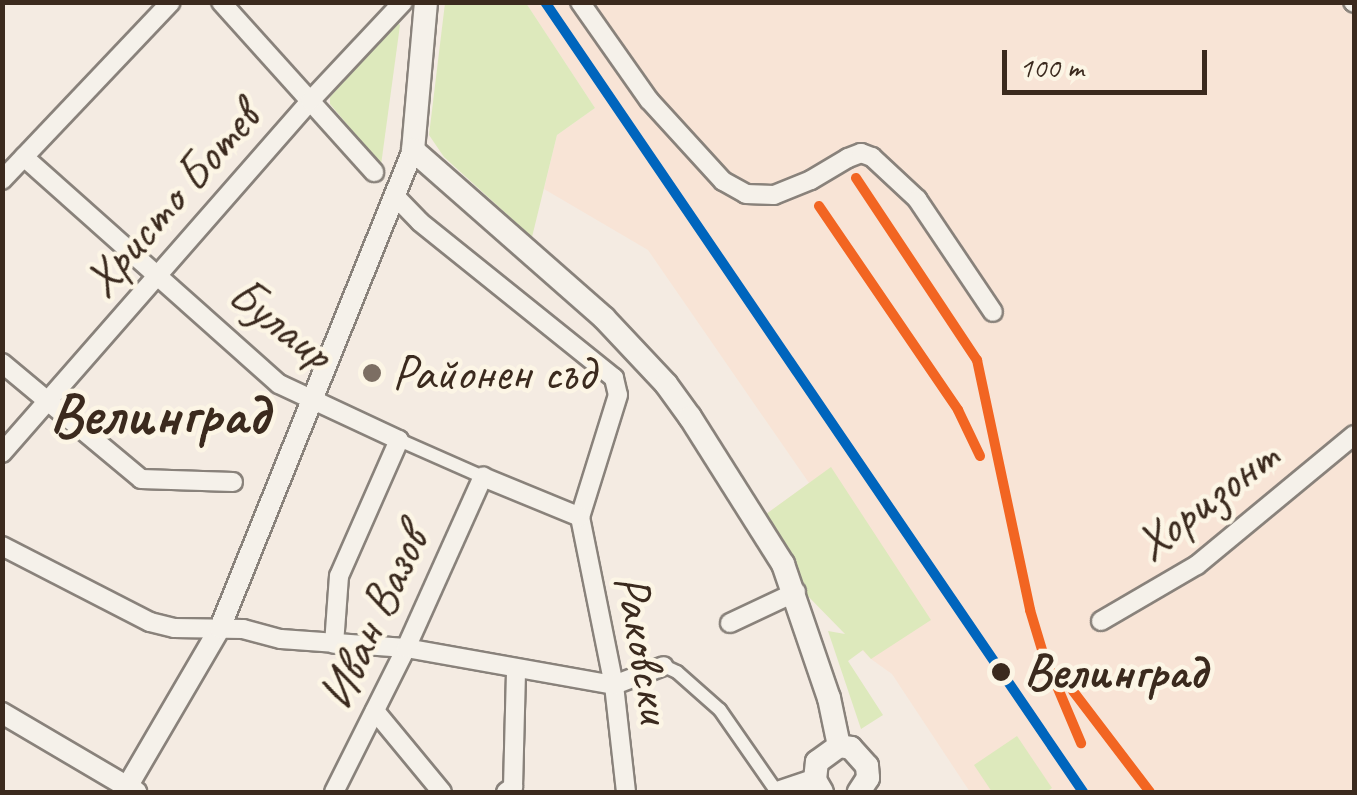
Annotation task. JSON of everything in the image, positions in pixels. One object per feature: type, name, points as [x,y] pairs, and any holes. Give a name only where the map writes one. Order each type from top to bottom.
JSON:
[{"type":"main road","points":[[426,2],[412,150],[604,318],[654,369],[728,473],[796,592],[829,698],[839,746]]},
{"type":"main road","points":[[779,792],[819,786],[817,762],[839,746],[851,748],[867,766],[868,778],[859,792]]},
{"type":"street","points":[[2,180],[171,2]]},
{"type":"street","points":[[221,2],[374,172]]},
{"type":"street","name":"Христо Ботев","points":[[2,453],[310,101],[404,2]]},
{"type":"street","points":[[580,2],[649,100],[723,181],[746,194],[774,195],[812,180],[848,158],[861,153],[872,156],[917,199],[993,312]]},
{"type":"street","points":[[2,713],[129,791],[220,628],[412,150]]},
{"type":"street","name":"Булаир","points":[[24,157],[279,384],[482,477],[580,517]]},
{"type":"street","points":[[394,195],[420,222],[614,378],[618,395],[580,517]]},
{"type":"street","points":[[2,363],[141,479],[233,482]]},
{"type":"street","name":"Хоризонт","points":[[1100,621],[1197,565],[1354,435]]},
{"type":"street","points":[[334,644],[339,576],[399,440]]},
{"type":"street","name":"Иван Вазов","points":[[334,792],[376,712],[482,477]]},
{"type":"street","name":"Раковски","points":[[580,517],[614,685],[626,792]]},
{"type":"street","points":[[2,546],[150,622],[174,628],[220,628],[334,644],[406,648],[614,685],[664,666],[677,672],[720,710],[779,792]]},
{"type":"street","points":[[730,622],[796,592]]},
{"type":"street","points":[[506,792],[514,787],[516,670]]},
{"type":"street","points":[[376,712],[442,792]]},
{"type":"shaded area","points":[[526,3],[1354,3],[1354,792],[970,792],[892,674],[871,659],[801,589],[762,517],[809,483],[648,250],[544,189],[557,135],[595,108]]},
{"type":"green space","points":[[445,3],[526,3],[595,108],[557,135],[532,237],[444,157],[429,135]]},
{"type":"green space","points":[[397,22],[400,25],[381,165],[330,104],[330,97]]},
{"type":"green space","points":[[831,467],[931,620],[871,659],[863,650],[848,661],[883,715],[861,729],[828,631],[845,634],[801,589],[762,517]]},
{"type":"green space","points":[[1017,736],[1052,788],[1046,792],[992,792],[974,765]]},
{"type":"transit line","points":[[545,2],[1083,792]]},
{"type":"transit line","points":[[856,178],[977,360],[1030,610],[1043,653],[1081,743]]},
{"type":"transit line","points":[[819,206],[958,410],[980,456]]},
{"type":"transit line","points":[[1073,691],[1150,792]]},
{"type":"place","name":"Районен съд","points":[[372,373]]},
{"type":"place","name":"Велинград","points":[[1001,672]]},
{"type":"district","name":"Велинград","points":[[159,414]]}]
